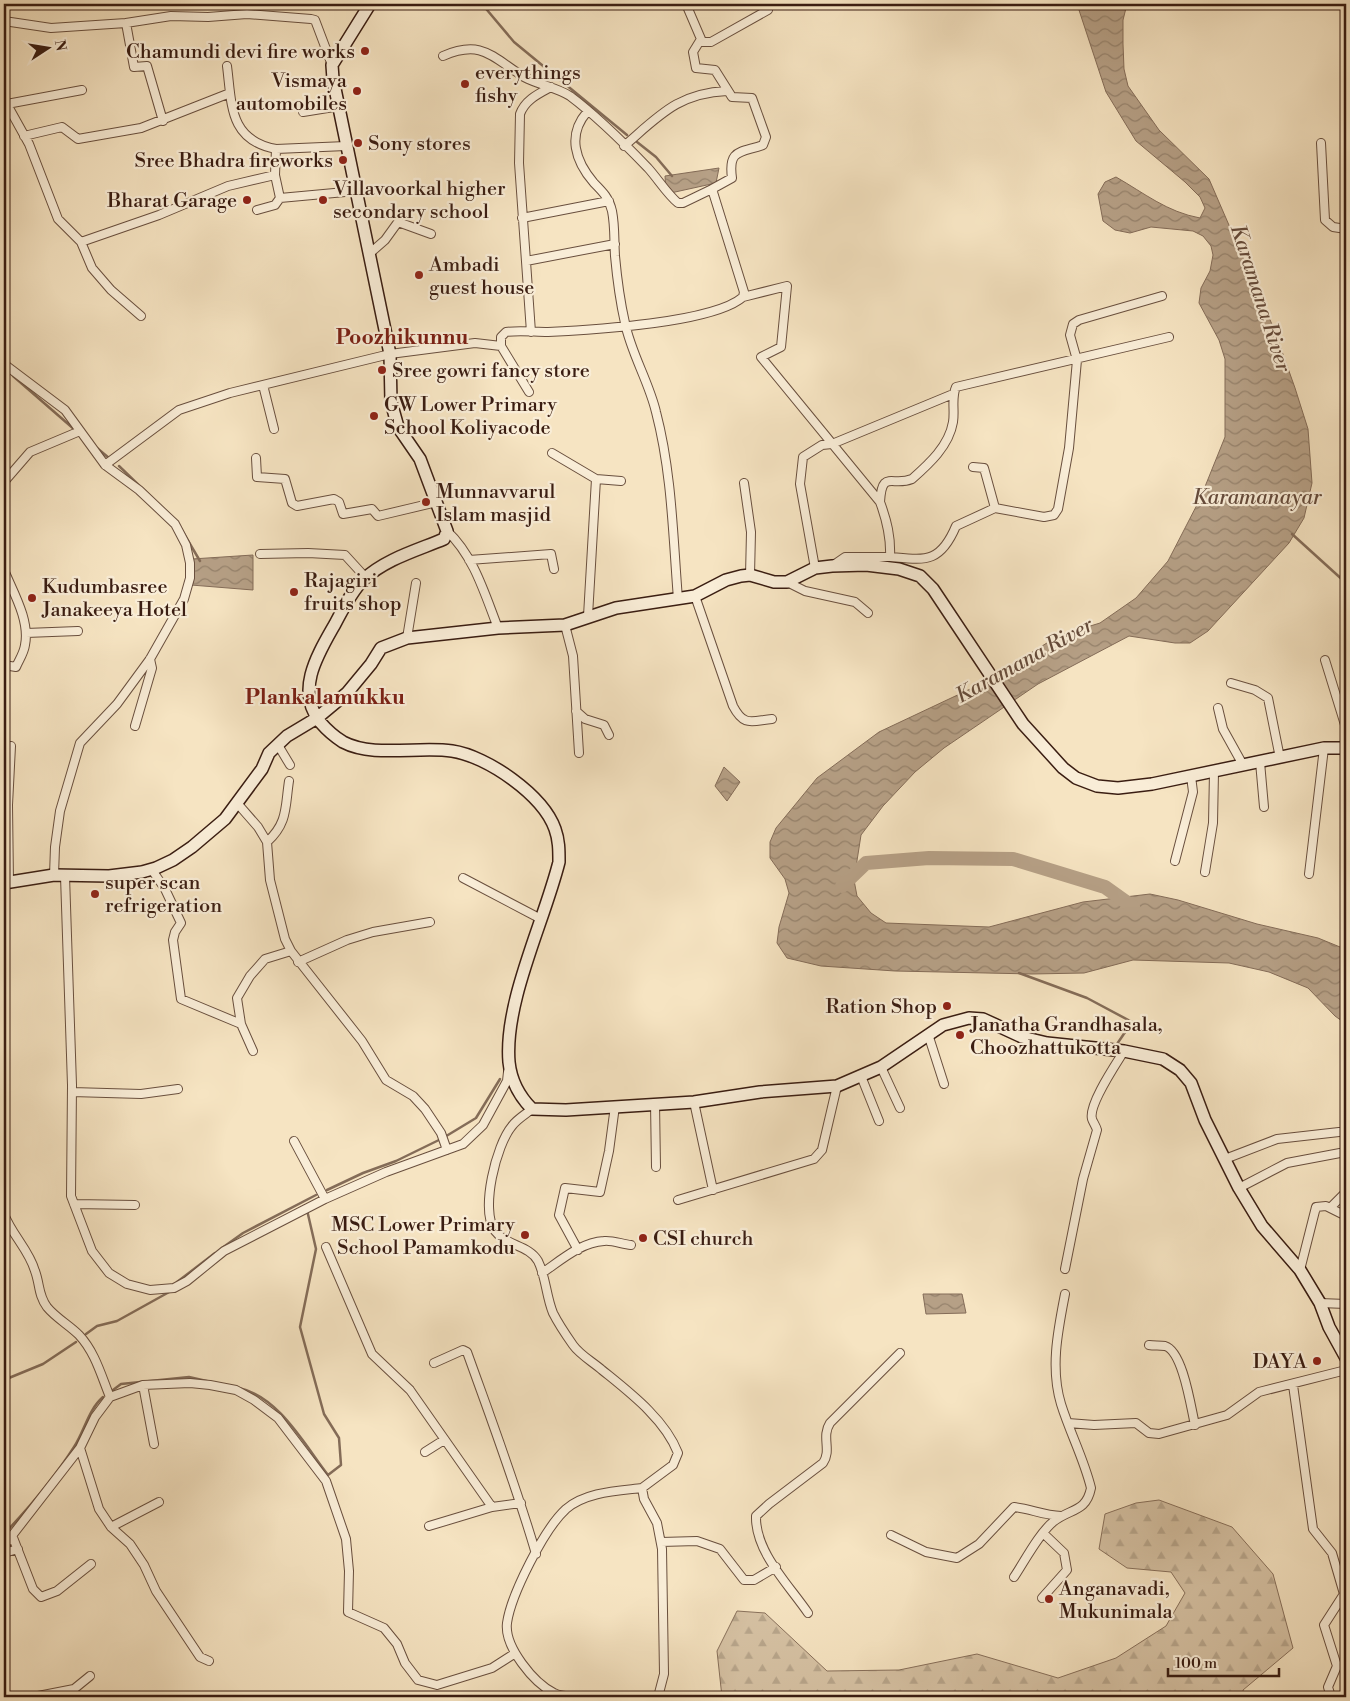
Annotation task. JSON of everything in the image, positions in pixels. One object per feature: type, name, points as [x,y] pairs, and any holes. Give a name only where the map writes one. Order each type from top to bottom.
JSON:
[{"type":"main road","points":[[370,4],[332,65],[346,146],[390,354],[391,402],[398,427],[420,459],[438,502],[447,531],[444,539],[395,559],[366,578],[346,604],[318,654],[311,672],[309,693],[311,707],[317,718],[325,728],[342,742],[357,747],[452,751],[466,754],[500,771],[530,795],[547,813],[559,842],[559,862],[515,1007],[510,1033],[509,1063],[514,1083],[522,1100],[532,1109],[566,1110],[694,1102],[760,1092],[837,1086],[881,1067],[928,1034],[957,1019],[969,1018],[983,1019],[1022,1038],[1047,1043],[1124,1051],[1163,1059],[1180,1070],[1193,1087],[1205,1120],[1239,1188],[1262,1226],[1300,1270],[1320,1303],[1329,1327],[1346,1358]]},
{"type":"main road","points":[[6,882],[59,876],[109,876],[152,870],[165,864],[192,847],[225,819],[262,768],[268,753],[287,736],[317,718],[347,693],[371,664],[381,648],[407,638],[498,628],[565,625],[616,608],[695,596],[726,580],[750,575],[774,582],[787,582],[815,568],[832,566],[866,565],[891,568],[920,576],[933,589],[1023,724],[1063,768],[1076,778],[1097,786],[1118,788],[1214,772],[1324,748],[1346,748]]},
{"type":"street","points":[[686,4],[701,42]]},
{"type":"street","points":[[701,42],[711,42],[768,10]]},
{"type":"street","points":[[4,20],[50,28],[126,23],[170,16],[208,17],[247,14],[311,19],[315,20],[332,65]]},
{"type":"street","points":[[126,23],[134,67],[145,65],[149,69],[163,121]]},
{"type":"street","points":[[442,56],[459,49],[473,48],[489,53],[537,84],[551,87],[568,95],[648,168],[678,203],[683,203],[732,178],[731,161],[733,157],[739,152],[762,146],[766,140],[752,98],[732,97],[712,68],[696,68],[693,52],[701,42]]},
{"type":"street","points":[[227,66],[230,93],[238,126],[245,136],[265,147],[276,149],[346,146]]},
{"type":"street","points":[[531,332],[519,163],[520,114],[522,107],[530,100],[551,87]]},
{"type":"street","points":[[82,90],[5,102],[24,136],[50,194],[58,219],[81,242],[92,268],[111,290],[141,316]]},
{"type":"street","points":[[624,146],[672,104],[689,98],[727,91]]},
{"type":"street","points":[[24,136],[62,127],[78,139],[125,133],[163,121],[230,93]]},
{"type":"street","points":[[303,112],[340,106]]},
{"type":"street","points":[[587,112],[575,130],[577,151],[587,173],[604,191],[609,201],[615,231],[618,288],[625,326],[656,411],[664,449],[669,484],[678,599]]},
{"type":"street","points":[[1321,143],[1325,220],[1332,227],[1346,228]]},
{"type":"street","points":[[257,210],[275,205],[280,198],[275,175],[276,149]]},
{"type":"street","points":[[81,242],[144,221],[228,186],[275,175]]},
{"type":"street","points":[[712,189],[744,292],[743,297]]},
{"type":"street","points":[[280,198],[356,190]]},
{"type":"street","points":[[522,218],[609,201]]},
{"type":"street","points":[[369,254],[385,240],[398,222],[431,234]]},
{"type":"street","points":[[526,260],[615,244]]},
{"type":"street","points":[[529,392],[501,346],[503,333],[625,326],[664,321],[711,312],[730,306],[743,297],[787,286],[781,347],[761,358],[880,502],[887,521],[890,557]]},
{"type":"street","points":[[832,566],[845,557],[890,557],[924,560],[935,556],[950,539],[956,526],[994,508],[1044,517],[1054,516],[1058,509],[1070,448],[1077,360],[1070,335],[1073,324],[1079,320],[1162,296]]},
{"type":"street","points":[[880,502],[881,490],[885,482],[889,479],[906,481],[912,479],[941,449],[949,436],[953,424],[953,394],[956,387],[962,384],[1077,360],[1169,337]]},
{"type":"street","points":[[105,465],[179,410],[263,385],[390,354],[476,343],[501,346]]},
{"type":"street","points":[[4,365],[65,410],[78,432],[105,465],[139,490],[175,524],[186,545],[190,563],[190,578],[184,599],[150,660],[117,704],[80,743],[60,812],[55,847],[59,876],[72,1092],[72,1196],[92,1252],[108,1272],[127,1284],[150,1290],[174,1288],[187,1281],[224,1251],[325,1199],[386,1172],[463,1144],[483,1126],[507,1081],[509,1063]]},
{"type":"street","points":[[263,385],[274,430]]},
{"type":"street","points":[[815,568],[800,484],[801,467],[804,457],[812,450],[832,444],[953,394]]},
{"type":"street","points":[[4,482],[30,452],[78,432]]},
{"type":"street","points":[[552,453],[596,479],[621,481]]},
{"type":"street","points":[[256,458],[257,477],[284,479],[292,503],[297,506],[334,499],[339,502],[343,514],[372,509],[378,516],[438,502]]},
{"type":"street","points":[[973,467],[984,468],[994,508]]},
{"type":"street","points":[[588,616],[596,479]]},
{"type":"street","points":[[744,483],[751,532],[750,575]]},
{"type":"street","points":[[447,531],[460,543],[469,560],[498,628]]},
{"type":"street","points":[[260,554],[308,552],[345,556],[366,578]]},
{"type":"street","points":[[469,560],[551,554],[554,569]]},
{"type":"street","points":[[4,570],[19,606],[26,633],[25,646],[16,667],[4,665]]},
{"type":"street","points":[[787,582],[805,591],[856,602],[868,613]]},
{"type":"street","points":[[407,638],[416,583]]},
{"type":"street","points":[[695,596],[733,706],[739,718],[747,722],[772,719]]},
{"type":"street","points":[[565,625],[573,656],[579,753]]},
{"type":"street","points":[[26,633],[78,631]]},
{"type":"street","points":[[135,726],[152,668],[150,660]]},
{"type":"street","points":[[1324,660],[1346,728]]},
{"type":"street","points":[[1231,683],[1255,690],[1268,698],[1280,758]]},
{"type":"street","points":[[1218,708],[1223,729],[1243,765]]},
{"type":"street","points":[[576,711],[585,719],[604,725],[609,735]]},
{"type":"street","points":[[278,745],[290,765]]},
{"type":"street","points":[[6,882],[11,746]]},
{"type":"street","points":[[1309,874],[1324,748]]},
{"type":"street","points":[[1260,762],[1264,807]]},
{"type":"street","points":[[1205,872],[1213,823],[1214,772]]},
{"type":"street","points":[[1175,861],[1193,792],[1192,776]]},
{"type":"street","points":[[267,842],[277,833],[286,812],[289,781]]},
{"type":"street","points":[[237,803],[258,826],[267,842],[270,880],[285,939],[291,951],[362,1041],[386,1080],[413,1096],[425,1109],[441,1133],[447,1150]]},
{"type":"street","points":[[152,870],[165,889],[181,923],[175,932],[173,940],[181,999],[241,1024]]},
{"type":"street","points":[[463,878],[541,919]]},
{"type":"street","points":[[298,962],[347,940],[373,932],[430,922]]},
{"type":"street","points":[[253,1051],[241,1024],[237,998],[250,976],[265,958],[291,951]]},
{"type":"street","points":[[928,1034],[944,1084]]},
{"type":"street","points":[[1065,1269],[1083,1179],[1097,1130],[1092,1120],[1092,1114],[1106,1080],[1124,1051]]},
{"type":"street","points":[[881,1067],[900,1108]]},
{"type":"street","points":[[861,1076],[879,1121]]},
{"type":"street","points":[[678,1200],[814,1159],[822,1150],[837,1086]]},
{"type":"street","points":[[72,1092],[140,1094],[178,1089]]},
{"type":"street","points":[[694,1102],[713,1190]]},
{"type":"street","points":[[655,1103],[656,1167]]},
{"type":"street","points":[[578,1250],[559,1215],[564,1188],[600,1192],[609,1151],[615,1106]]},
{"type":"street","points":[[532,1109],[512,1125],[500,1148],[491,1185],[490,1215],[494,1230],[504,1240],[526,1249],[538,1260],[553,1313],[574,1347],[636,1400],[664,1428],[673,1441],[678,1453],[673,1465],[642,1488],[589,1496],[566,1509],[552,1527],[516,1591],[506,1625],[514,1654],[534,1677],[554,1694],[572,1697]]},
{"type":"street","points":[[1225,1159],[1277,1139],[1339,1132]]},
{"type":"street","points":[[294,1141],[325,1199]]},
{"type":"street","points":[[1239,1188],[1287,1162],[1340,1153]]},
{"type":"street","points":[[1330,1208],[1346,1192]]},
{"type":"street","points":[[74,1204],[135,1205]]},
{"type":"street","points":[[1300,1270],[1316,1207],[1322,1205],[1346,1216]]},
{"type":"street","points":[[4,1214],[18,1242],[30,1256],[36,1273],[39,1293],[48,1306],[78,1334],[91,1351],[110,1397]]},
{"type":"street","points":[[542,1273],[578,1250],[605,1240],[631,1245]]},
{"type":"street","points":[[326,1247],[372,1354],[410,1390],[492,1507]]},
{"type":"street","points":[[1014,1576],[1043,1533],[1061,1516],[1082,1507],[1089,1499],[1091,1488],[1068,1423],[1057,1384],[1056,1353],[1065,1294]]},
{"type":"street","points":[[1320,1303],[1346,1304]]},
{"type":"street","points":[[1149,1345],[1166,1346],[1173,1352],[1180,1365],[1195,1424]]},
{"type":"street","points":[[434,1363],[464,1350],[467,1352],[489,1408],[536,1554]]},
{"type":"street","points":[[808,1613],[776,1567],[758,1536],[756,1516],[824,1463],[828,1456],[826,1430],[830,1423],[900,1353]]},
{"type":"street","points":[[1068,1423],[1094,1425],[1136,1423],[1150,1433],[1159,1434],[1235,1412],[1250,1397],[1259,1392],[1293,1385],[1346,1370]]},
{"type":"street","points":[[4,1546],[80,1448],[95,1417],[110,1397],[143,1385],[190,1383],[236,1390],[254,1400],[278,1418],[326,1481],[346,1539],[349,1571],[348,1612],[384,1628],[397,1644],[405,1664],[418,1680],[437,1685],[492,1668],[514,1654]]},
{"type":"street","points":[[143,1385],[154,1444]]},
{"type":"street","points":[[1293,1385],[1313,1529],[1332,1553],[1344,1594],[1324,1625],[1337,1666],[1328,1687],[1331,1697]]},
{"type":"street","points":[[425,1452],[444,1440]]},
{"type":"street","points":[[80,1448],[99,1508],[110,1527],[130,1544],[144,1564],[156,1591],[180,1629],[200,1657],[209,1661]]},
{"type":"street","points":[[642,1488],[644,1499],[657,1523],[661,1542],[664,1674],[658,1697]]},
{"type":"street","points":[[110,1527],[159,1502]]},
{"type":"street","points":[[429,1526],[492,1507],[521,1503]]},
{"type":"street","points":[[891,1535],[926,1552],[957,1558],[980,1544],[1014,1508],[1027,1508],[1041,1515],[1061,1516]]},
{"type":"street","points":[[1042,1598],[1067,1570],[1064,1553],[1043,1533]]},
{"type":"street","points":[[12,1535],[33,1589],[41,1597],[57,1591],[91,1564]]},
{"type":"street","points":[[661,1542],[696,1541],[720,1549],[744,1580],[754,1580],[776,1567]]},
{"type":"street","points":[[4,1553],[18,1549]]},
{"type":"street","points":[[33,1697],[74,1689],[90,1676]]},
{"type":"green space","points":[[1159,1500],[1232,1527],[1273,1574],[1293,1648],[1243,1690],[1244,1697],[722,1697],[717,1651],[737,1611],[765,1613],[827,1671],[899,1670],[977,1654],[1058,1678],[1116,1658],[1166,1626],[1185,1593],[1171,1572],[1127,1568],[1099,1549],[1105,1514],[1136,1503]]},
{"type":"water","name":"Karamanayar","points":[[1077,4],[1127,4],[1123,20],[1123,44],[1124,69],[1128,86],[1159,130],[1209,179],[1274,329],[1308,429],[1312,483],[1304,518],[1289,543],[1208,631],[1190,643],[1175,643],[1129,636],[1038,684],[944,748],[915,772],[883,806],[861,835],[854,880],[857,896],[871,913],[886,923],[989,927],[1083,902],[1150,894],[1178,900],[1257,924],[1318,938],[1340,947],[1346,954],[1346,1024],[1335,1016],[1308,988],[1269,972],[1229,963],[1133,960],[1084,973],[1032,974],[895,971],[821,966],[787,958],[777,943],[779,927],[789,893],[785,879],[770,858],[770,842],[776,828],[817,778],[879,732],[983,683],[1058,636],[1100,623],[1136,598],[1168,561],[1200,499],[1225,437],[1225,359],[1219,340],[1199,303],[1201,288],[1210,271],[1213,255],[1211,246],[1203,236],[1193,231],[1151,227],[1130,233],[1115,230],[1103,221],[1098,194],[1105,182],[1116,177],[1166,207],[1188,215],[1200,218],[1205,208],[1200,197],[1185,182],[1136,141],[1106,92]]},
{"type":"water","points":[[719,168],[716,183],[666,194],[665,176]]},
{"type":"water","points":[[253,555],[253,590],[191,585],[192,559]]},
{"type":"water","points":[[724,767],[740,782],[727,801],[715,786]]},
{"type":"water","points":[[923,1294],[962,1294],[966,1313],[926,1314]]},
{"type":"waterway","points":[[482,4],[514,42],[627,135]]},
{"type":"waterway","points":[[637,142],[656,157],[672,176]]},
{"type":"waterway","points":[[4,348],[9,364]]},
{"type":"waterway","points":[[12,372],[13,376],[75,430]]},
{"type":"waterway","points":[[97,448],[109,458]]},
{"type":"waterway","points":[[119,466],[177,522]]},
{"type":"waterway","points":[[180,527],[200,561]]},
{"type":"waterway","points":[[1292,534],[1346,583]]},
{"type":"waterway","points":[[842,886],[866,863],[929,858],[1013,859],[1105,887],[1133,907]]},
{"type":"waterway","points":[[1019,973],[1087,998],[1132,1022],[1117,1044]]},
{"type":"waterway","points":[[327,1190],[363,1173],[396,1161],[443,1138],[476,1118],[500,1079]]},
{"type":"waterway","points":[[222,1248],[243,1233],[316,1195]]},
{"type":"waterway","points":[[239,1388],[253,1393],[278,1411],[300,1436],[328,1475],[341,1465],[339,1438],[324,1414],[300,1327],[316,1249],[307,1210]]},
{"type":"waterway","points":[[177,1282],[215,1253]]},
{"type":"waterway","points":[[86,1334],[97,1326],[117,1321],[171,1291]]},
{"type":"waterway","points":[[4,1380],[43,1364],[76,1342]]},
{"type":"waterway","points":[[113,1390],[121,1384],[189,1377],[211,1382]]},
{"type":"waterway","points":[[4,1534],[32,1503],[67,1458],[78,1441],[90,1414],[103,1397]]},
{"type":"place","name":"Chamundi devi fire works","points":[[365,51]]},
{"type":"place","name":"everythings fishy","points":[[465,84]]},
{"type":"place","name":"Vismaya automobiles","points":[[357,91]]},
{"type":"place","name":"Sony stores","points":[[358,143]]},
{"type":"place","name":"Sree Bhadra fireworks","points":[[343,160]]},
{"type":"place","name":"Bharat Garage","points":[[247,200]]},
{"type":"place","name":"Villavoorkal higher secondary school","points":[[323,200]]},
{"type":"place","name":"Ambadi guest house","points":[[419,275]]},
{"type":"place","name":"Sree gowri fancy store","points":[[382,370]]},
{"type":"place","name":"GW Lower Primary School Koliyacode","points":[[374,416]]},
{"type":"place","name":"Munnavvarul Islam masjid","points":[[426,502]]},
{"type":"place","name":"Rajagiri fruits shop","points":[[294,592]]},
{"type":"place","name":"Kudumbasree Janakeeya Hotel","points":[[32,598]]},
{"type":"place","name":"super scan refrigeration","points":[[95,894]]},
{"type":"place","name":"Ration Shop","points":[[947,1006]]},
{"type":"place","name":"Janatha Grandhasala, Choozhattukotta","points":[[960,1035]]},
{"type":"place","name":"MSC Lower Primary School Pamamkodu","points":[[525,1235]]},
{"type":"place","name":"CSI church","points":[[643,1238]]},
{"type":"place","name":"DAYA","points":[[1317,1361]]},
{"type":"place","name":"Anganavadi, Mukunimala","points":[[1049,1599]]},
{"type":"district","name":"Poozhikunnu","points":[[402,337]]},
{"type":"district","name":"Plankalamukku","points":[[325,697]]},
{"type":"water label","name":"Karamana River","points":[[1261,298]]},
{"type":"water label","name":"Karamana River","points":[[1024,660]]}]
